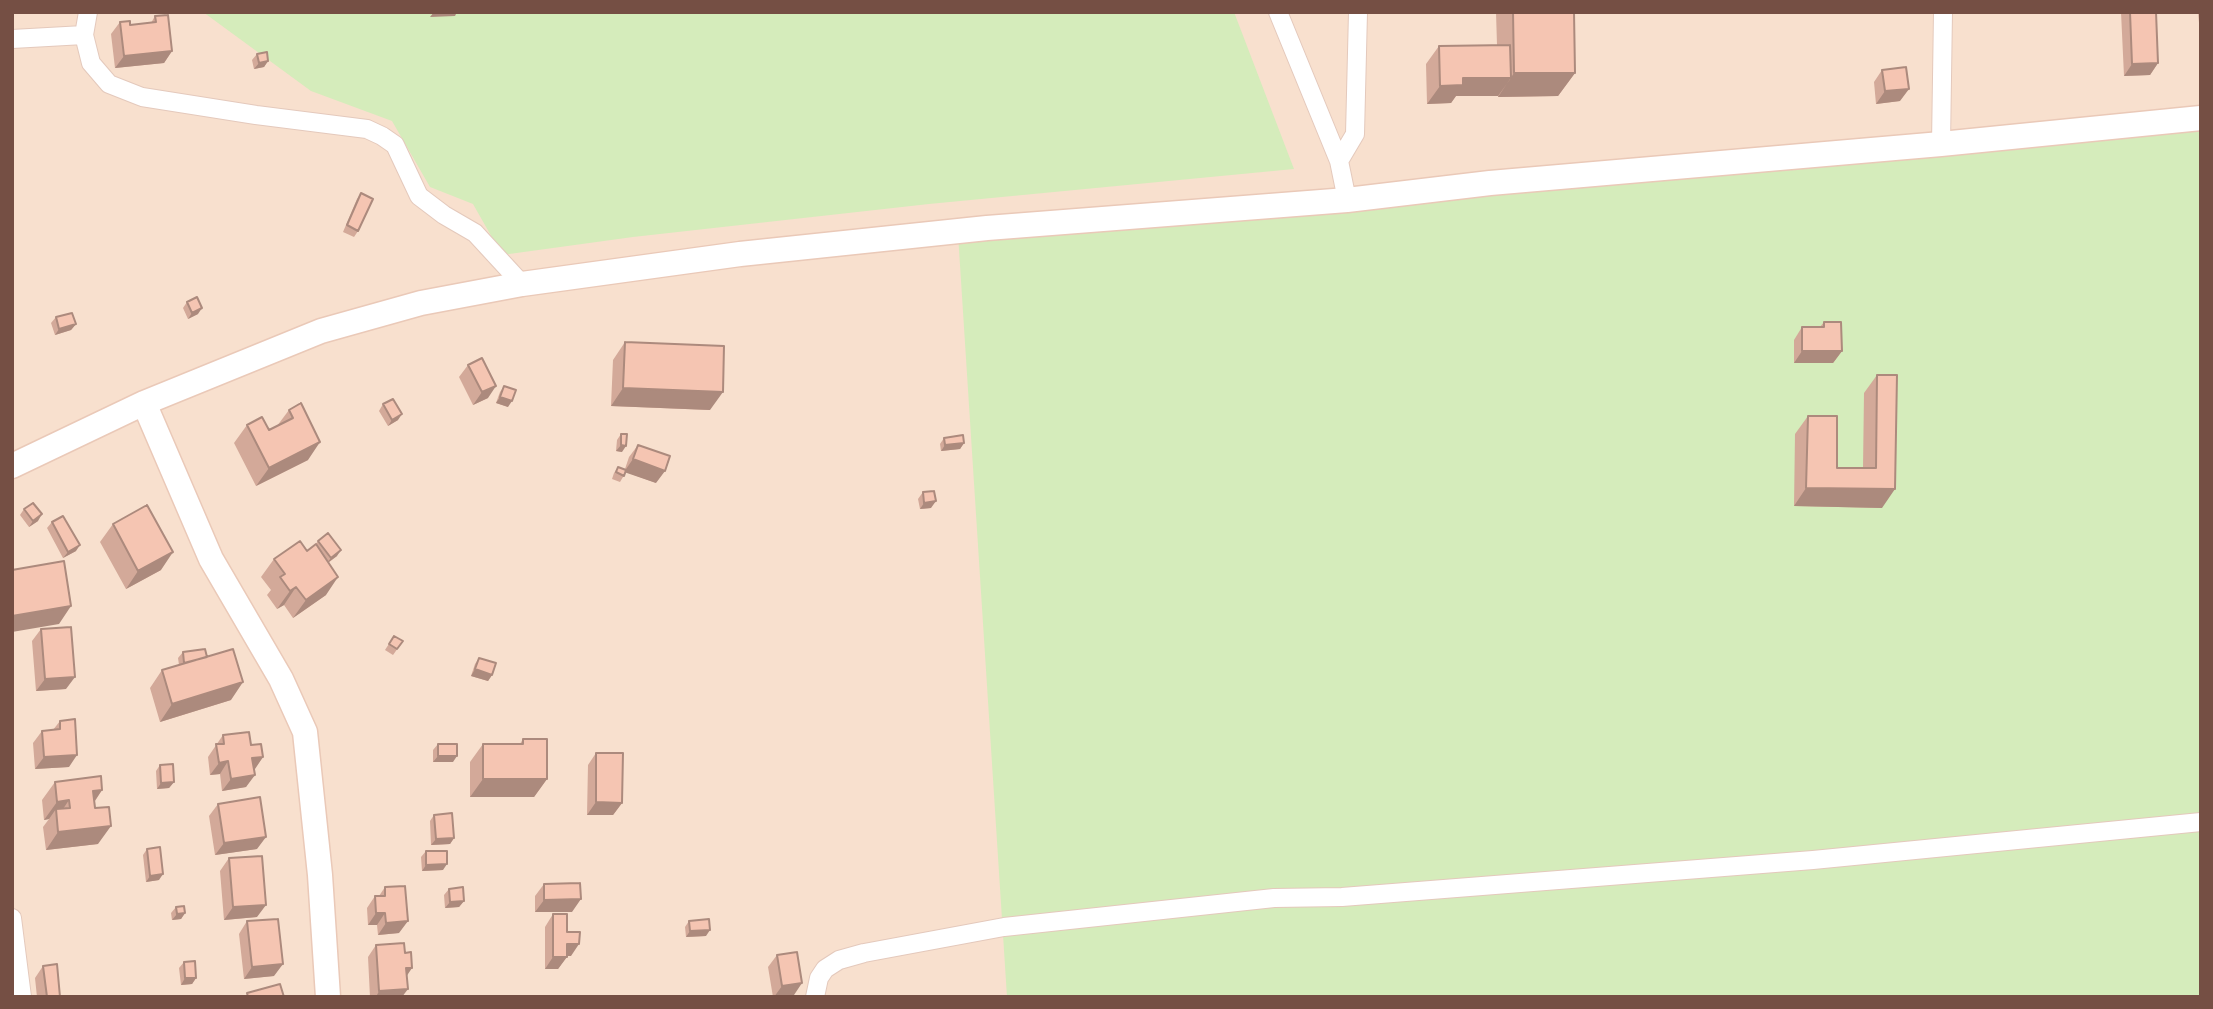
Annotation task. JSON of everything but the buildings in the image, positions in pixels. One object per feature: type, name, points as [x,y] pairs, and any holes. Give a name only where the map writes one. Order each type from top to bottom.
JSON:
[{"type":"main road","points":[[12,466],[144,403],[321,331],[421,303],[522,284],[740,254],[912,235],[1347,200],[1529,179],[1941,144],[2201,118]]},
{"type":"main road","points":[[144,403],[211,559],[281,679],[305,732],[320,875],[328,997]]},
{"type":"street","points":[[88,12],[84,35],[91,63],[109,84],[142,97],[367,129],[382,136],[395,145],[419,196],[475,233],[522,284]]},
{"type":"street","points":[[1278,12],[1339,161],[1347,200]]},
{"type":"street","points":[[1339,161],[1355,134],[1358,12]]},
{"type":"street","points":[[1941,144],[1943,12]]},
{"type":"street","points":[[12,39],[84,35]]},
{"type":"street","points":[[816,997],[819,978],[825,969],[839,960],[1004,927],[1274,898],[1342,897],[1813,860],[2201,822]]},
{"type":"street","points":[[12,918],[22,997]]},
{"type":"shaded area","points":[[12,12],[2201,12],[2201,997],[12,997]]},
{"type":"green space","points":[[203,12],[1234,12],[1294,169],[929,204],[633,237],[502,255],[473,204],[430,187],[392,121],[311,91]]},
{"type":"green space","points":[[2201,124],[2201,997],[1007,997],[958,234]]}]
